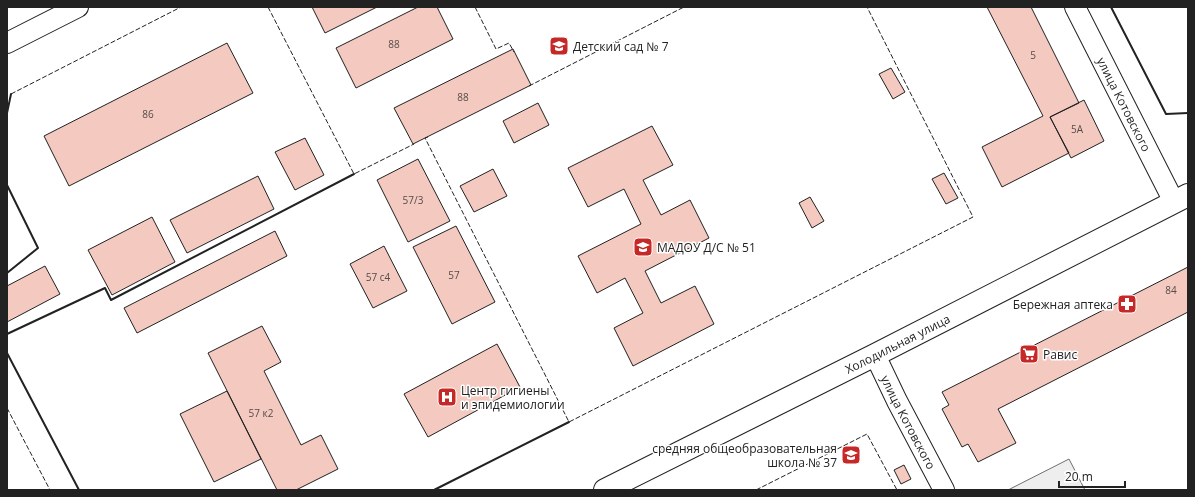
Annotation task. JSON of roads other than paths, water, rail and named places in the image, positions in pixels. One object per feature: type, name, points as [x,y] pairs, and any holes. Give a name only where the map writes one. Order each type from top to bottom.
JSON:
[{"type":"street","points":[[7,43],[78,7]]},
{"type":"street","name":"улица Котовского","points":[[1074,7],[1181,198]]},
{"type":"street","name":"Холодильная улица","points":[[605,490],[1181,198]]},
{"type":"street","name":"улица Котовского","points":[[875,354],[897,401],[944,490]]},
{"type":"place","name":"Детский сад № 7","points":[[559,46]]},
{"type":"place","name":"МАДОУ Д/С № 51","points":[[643,247]]},
{"type":"place","name":"Бережная аптека","points":[[1127,304]]},
{"type":"place","name":"Равис","points":[[1029,354]]},
{"type":"place","name":"Центр гигиены и эпидемиологии","points":[[447,397]]},
{"type":"place","name":"средняя общеобразовательная школа № 37","points":[[851,455]]}]
